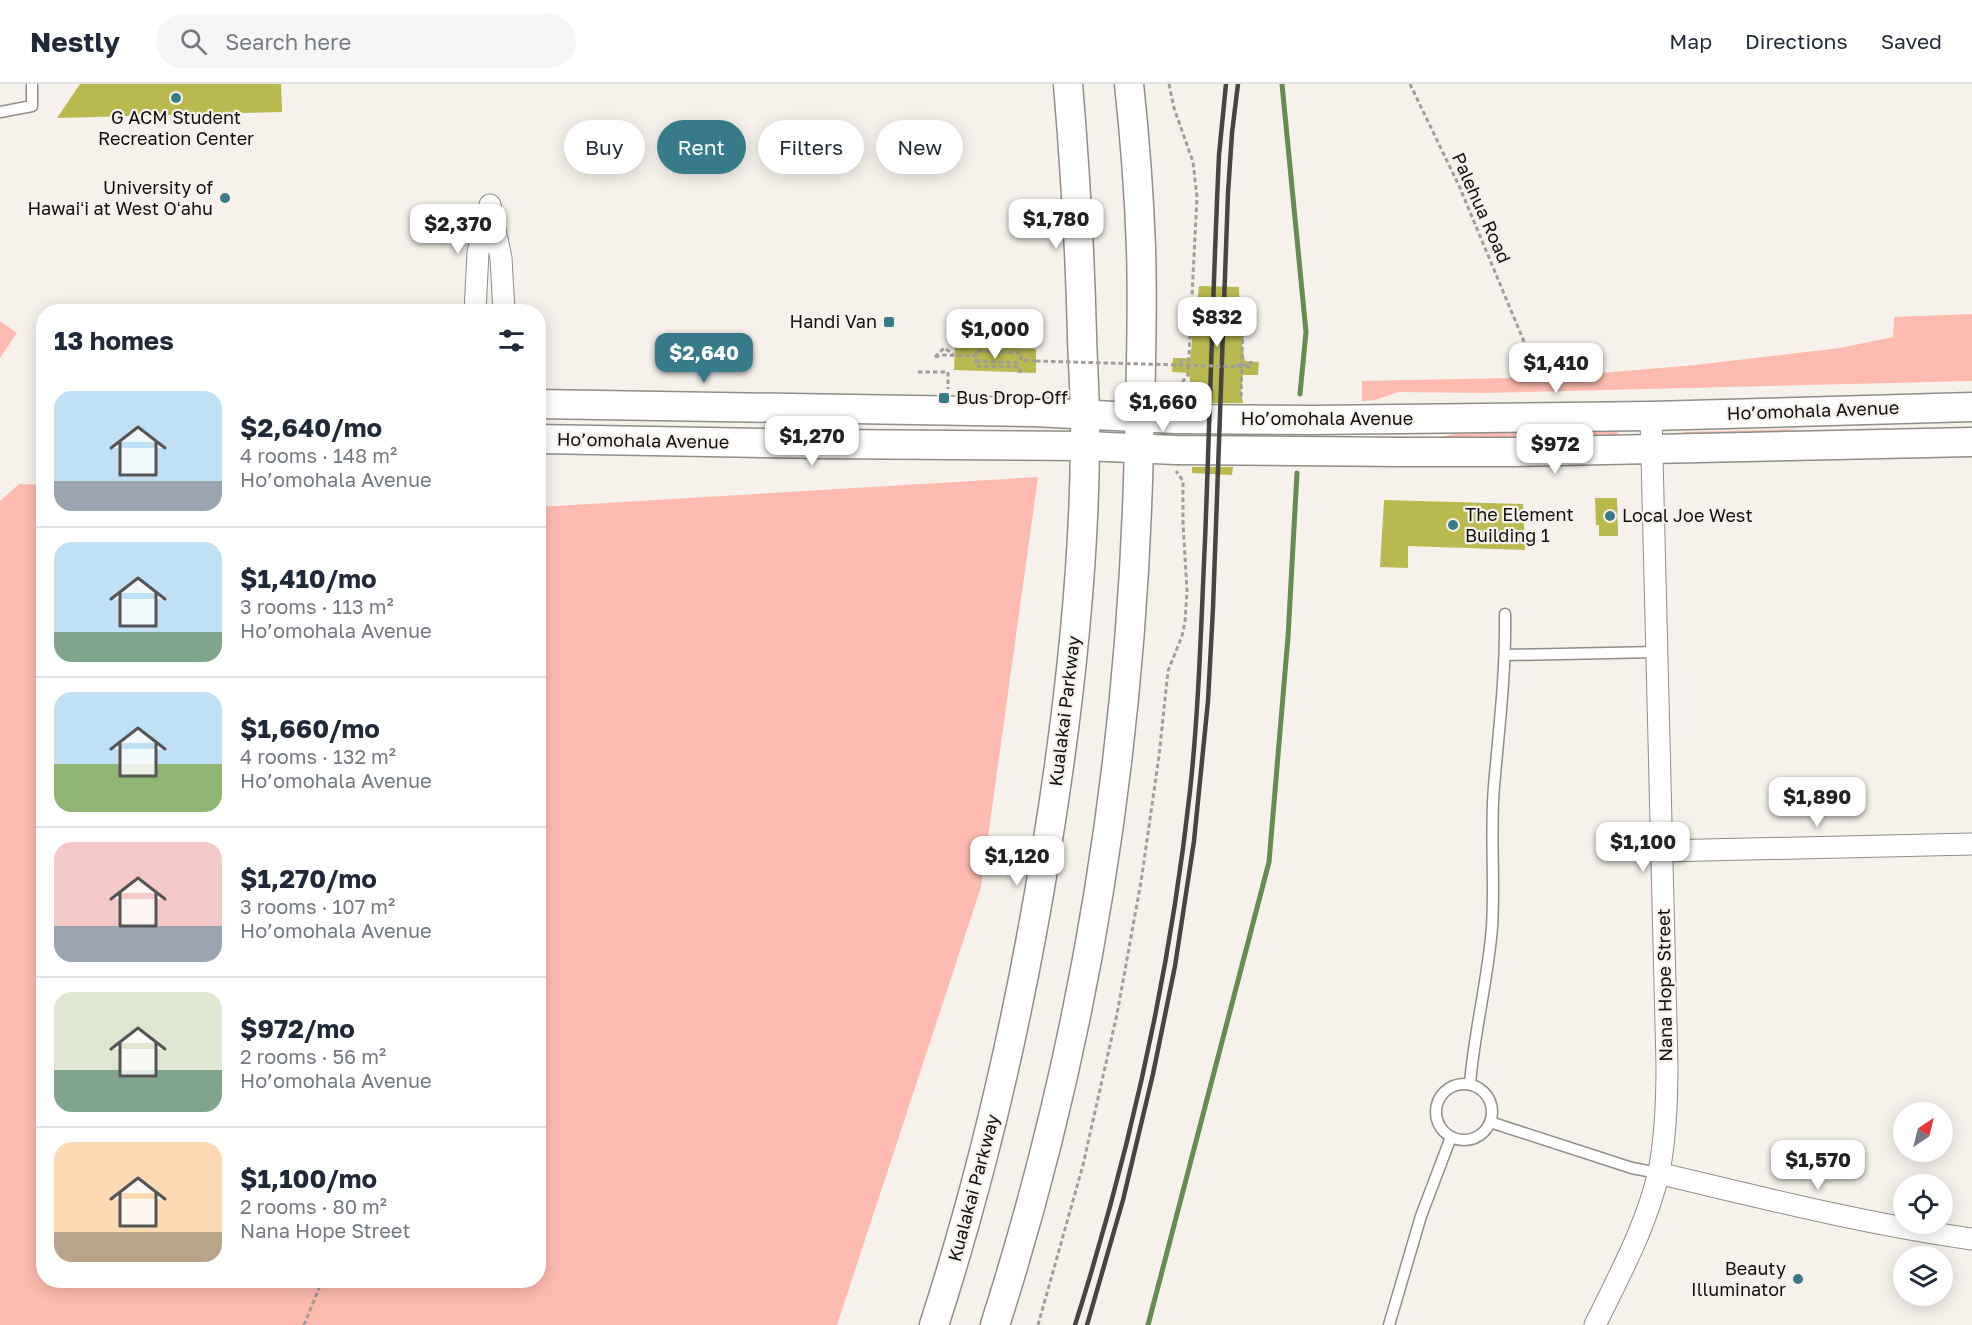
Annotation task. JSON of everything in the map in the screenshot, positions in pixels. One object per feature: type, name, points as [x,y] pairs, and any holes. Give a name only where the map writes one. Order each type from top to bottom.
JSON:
[{"type":"main road","name":"Kualakai Parkway","points":[[933,1325],[957,1251],[999,1092],[1038,900],[1068,710],[1078,585],[1086,414],[1078,222],[1068,84]]},
{"type":"main road","points":[[995,1325],[1022,1237],[1052,1121],[1095,919],[1109,827],[1126,683],[1137,536],[1140,417],[1141,250],[1130,84]]},
{"type":"main road","points":[[546,392],[580,405]]},
{"type":"main road","name":"Ho’omohala Avenue","points":[[546,404],[1033,412],[1176,419],[1326,420],[1650,416],[1972,407]]},
{"type":"main road","name":"Ho’omohala Avenue","points":[[546,439],[1401,452],[1652,450],[1972,442]]},
{"type":"main road","points":[[546,448],[569,440]]},
{"type":"street","points":[[475,304],[478,252],[490,205],[501,258],[504,304]]},
{"type":"street","name":"Nana Hope Street","points":[[1595,1325],[1632,1248],[1658,1173],[1667,1097],[1650,416]]},
{"type":"street","points":[[1662,851],[1972,844]]},
{"type":"street","points":[[1658,1173],[1839,1216],[1972,1239]]},
{"type":"lane","points":[[0,112],[32,106],[32,84]]},
{"type":"lane","points":[[1470,1084],[1492,927],[1494,787],[1506,655],[1505,614]]},
{"type":"lane","points":[[1506,655],[1656,652]]},
{"type":"lane","points":[[1460,1084],[1470,1084],[1479,1088],[1491,1103],[1490,1122],[1485,1130],[1468,1140],[1451,1137],[1439,1124],[1436,1116],[1439,1099],[1451,1087],[1460,1084]]},
{"type":"lane","points":[[1490,1122],[1632,1168],[1658,1173]]},
{"type":"lane","points":[[1389,1325],[1421,1216],[1451,1137]]},
{"type":"path","points":[[1169,84],[1174,108],[1193,162],[1197,197],[1188,375],[1176,390]]},
{"type":"path","name":"Palehua Road","points":[[1410,84],[1460,188],[1526,344]]},
{"type":"path","points":[[1191,365],[1194,319],[1198,319]]},
{"type":"path","points":[[1238,322],[1243,322],[1241,402]]},
{"type":"path","points":[[955,355],[944,348],[935,357],[976,356]]},
{"type":"path","points":[[976,351],[1021,353],[1020,373],[1020,367],[976,366],[976,361],[976,351]]},
{"type":"path","points":[[1180,364],[1181,358],[1182,363],[1196,363]]},
{"type":"path","points":[[976,361],[1243,367],[1251,367],[1251,361],[1250,365],[1236,365]]},
{"type":"path","points":[[918,372],[948,372],[948,391]]},
{"type":"path","points":[[1038,1325],[1083,1165],[1117,1014],[1141,882],[1159,756],[1168,671],[1185,622],[1187,591],[1183,481],[1176,472]]},
{"type":"path","points":[[304,1325],[319,1288]]},
{"type":"shaded area","points":[[1972,314],[1972,381],[1483,393],[1399,392],[1375,400],[1362,401],[1362,381],[1508,378],[1695,365],[1840,348],[1893,337],[1894,317]]},
{"type":"shaded area","points":[[0,321],[17,333],[0,358]]},
{"type":"shaded area","points":[[1612,428],[1618,431],[1617,443],[1430,439],[1455,434]]},
{"type":"shaded area","points":[[1796,429],[1762,436],[1683,439],[1683,432]]},
{"type":"shaded area","points":[[1038,477],[981,887],[837,1325],[0,1325],[0,501],[19,484],[36,485],[36,1288],[546,1288],[546,507]]},
{"type":"building","name":"G ACM Student Recreation Center","points":[[80,84],[281,84],[282,112],[57,118]]},
{"type":"building","points":[[1199,286],[1239,287],[1240,317],[1246,317],[1242,346],[1245,361],[1259,362],[1258,375],[1243,375],[1241,391],[1243,403],[1188,403],[1191,388],[1189,373],[1172,372],[1173,358],[1190,358],[1192,344],[1190,314],[1196,315]]},
{"type":"building","points":[[955,346],[1036,349],[1036,373],[954,370]]},
{"type":"building","points":[[1192,467],[1233,467],[1232,475],[1192,473]]},
{"type":"building","points":[[1595,498],[1617,498],[1618,536],[1599,536],[1599,525],[1596,525]]},
{"type":"building","name":"The Element Building 1","points":[[1384,500],[1523,504],[1525,550],[1408,546],[1408,568],[1380,567]]},
{"type":"waterway","points":[[1282,84],[1306,332],[1300,394]]},
{"type":"waterway","points":[[1148,1325],[1269,862],[1288,637],[1297,473]]},
{"type":"railway","points":[[1075,1325],[1113,1194],[1146,1061],[1182,859],[1196,729],[1219,155],[1226,84]]},
{"type":"railway","points":[[1087,1325],[1123,1200],[1153,1074],[1175,966],[1194,841],[1208,701],[1228,193],[1238,84]]},
{"type":"place","name":"G ACM Student Recreation Center","points":[[176,98]]},
{"type":"place","name":"University of Hawaiʻi at West Oʻahu","points":[[225,198]]},
{"type":"place","name":"Handi Van","points":[[889,322]]},
{"type":"place","name":"Bus Drop-Off","points":[[944,398]]},
{"type":"place","name":"Local Joe West","points":[[1610,516]]},
{"type":"place","name":"The Element Building 1","points":[[1453,525]]},
{"type":"place","name":"Beauty Illuminator","points":[[1798,1279]]}]
